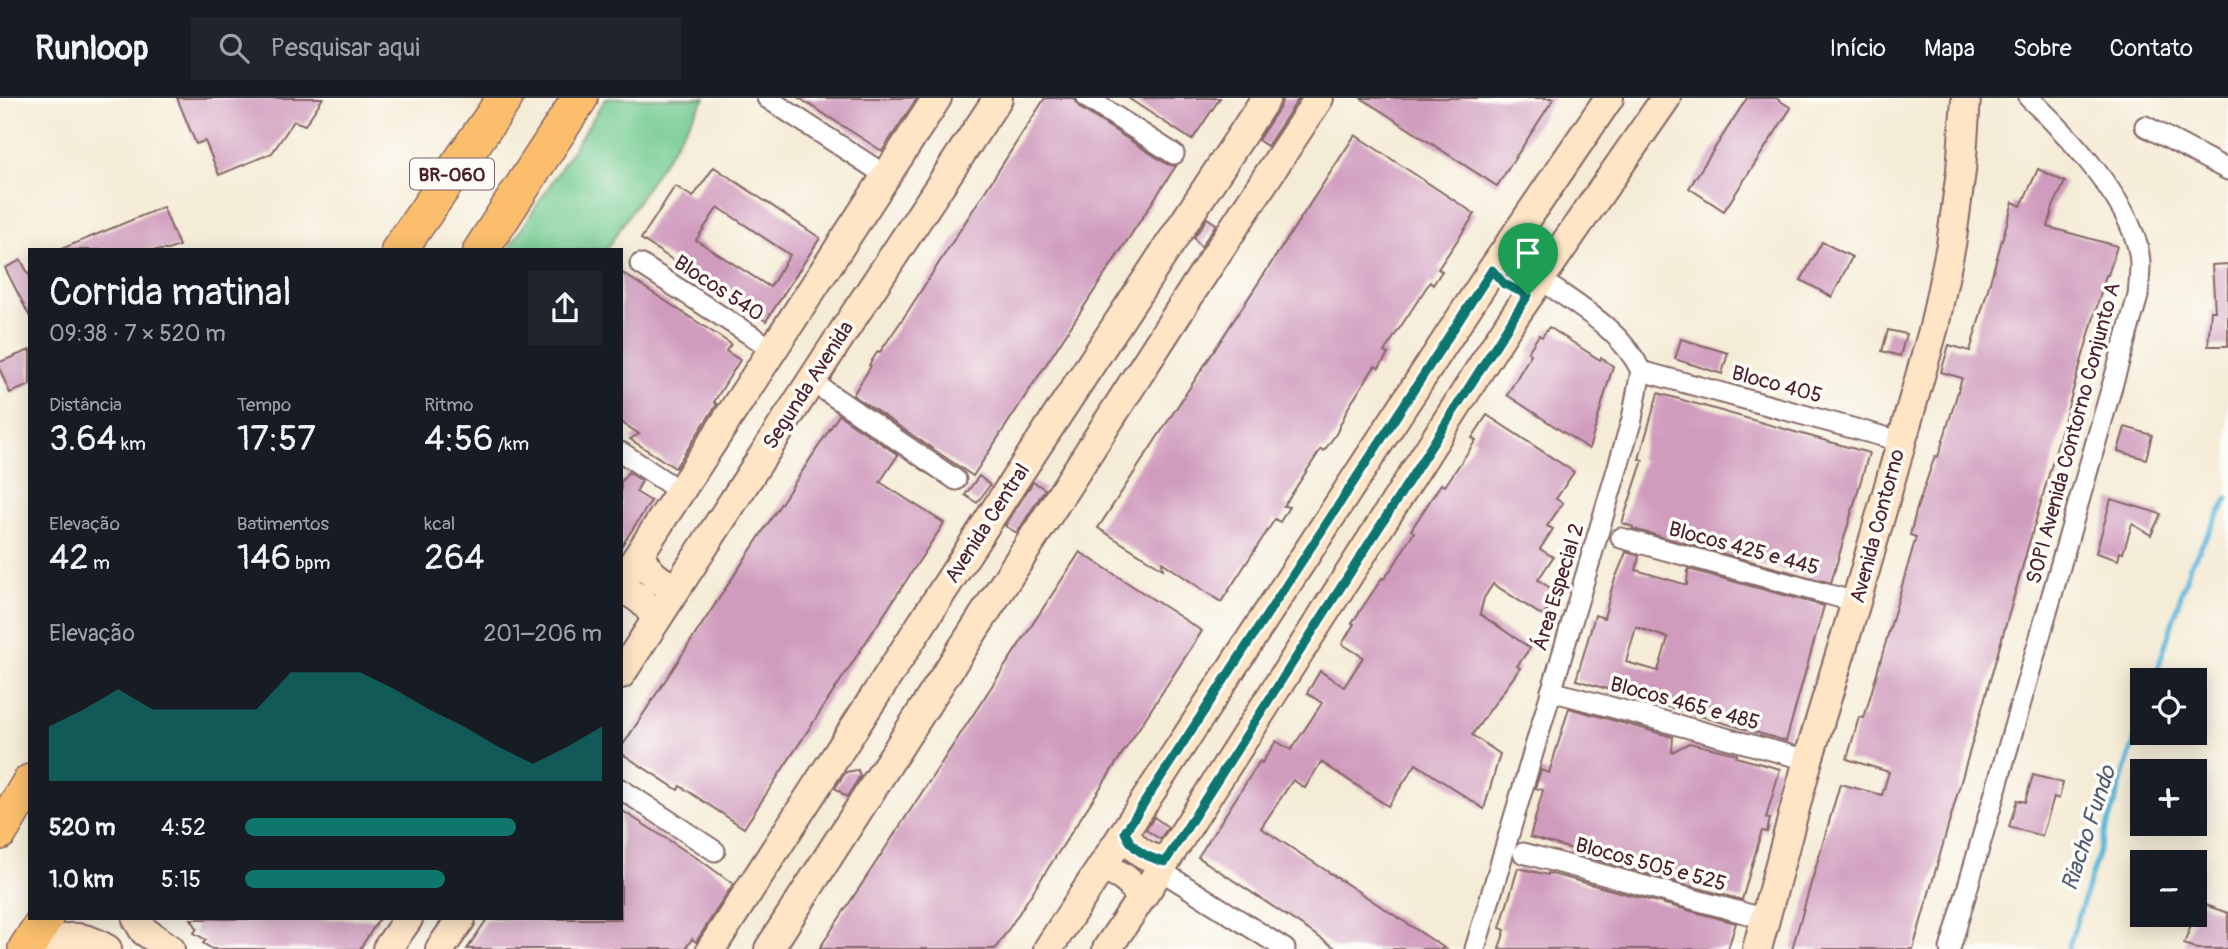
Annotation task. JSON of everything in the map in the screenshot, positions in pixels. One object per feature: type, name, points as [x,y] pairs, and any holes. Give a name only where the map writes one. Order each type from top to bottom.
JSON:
[{"type":"highway","name":"BR-060","points":[[400,248],[505,98]]},
{"type":"highway","name":"BR-060","points":[[482,248],[580,98]]},
{"type":"highway","points":[[0,832],[18,789]]},
{"type":"highway","points":[[26,949],[44,920]]},
{"type":"street","points":[[767,98],[888,177]]},
{"type":"street","points":[[623,579],[888,177],[937,98]]},
{"type":"street","points":[[1087,98],[1174,154]]},
{"type":"street","name":"Avenida Central","points":[[711,949],[1266,98]]},
{"type":"street","points":[[769,949],[1319,98]]},
{"type":"street","points":[[1048,949],[1492,270],[1609,98]]},
{"type":"street","points":[[1107,949],[1163,866],[1507,327],[1666,98]]},
{"type":"street","name":"Avenida Contorno","points":[[1757,949],[1808,760],[1934,327],[1951,245],[1961,171],[1966,98]]},
{"type":"street","name":"SOPI Avenida Contorno Conjunto A","points":[[1950,949],[2138,296],[2140,261],[2130,226],[2082,151],[2029,98]]},
{"type":"street","name":"Segunda Avenida","points":[[623,671],[989,102]]},
{"type":"street","points":[[2146,126],[2228,170]]},
{"type":"street","points":[[1176,234],[1196,252],[1213,260]]},
{"type":"street","points":[[1159,262],[1167,261],[1186,271],[1196,285]]},
{"type":"street","name":"Blocos 540","points":[[640,264],[774,350]]},
{"type":"street","points":[[1492,270],[1504,284],[1534,287],[1612,332],[1626,345],[1641,371]]},
{"type":"street","points":[[1471,304],[1507,327]]},
{"type":"street","name":"Bloco 405","points":[[1641,371],[1900,441]]},
{"type":"street","name":"Área Especial 2","points":[[1475,949],[1632,419],[1641,371]]},
{"type":"street","points":[[811,381],[956,480]]},
{"type":"street","points":[[623,453],[681,492]]},
{"type":"street","name":"Blocos 425 e 445","points":[[1620,538],[1856,602]]},
{"type":"street","points":[[640,554],[650,573],[676,588]]},
{"type":"street","points":[[623,590],[646,604],[656,620]]},
{"type":"street","name":"Blocos 465 e 485","points":[[1551,691],[1808,760]]},
{"type":"street","points":[[623,790],[715,851]]},
{"type":"street","points":[[1125,832],[1129,842],[1139,852],[1285,949]]},
{"type":"street","name":"Blocos 505 e 525","points":[[1523,853],[1766,919]]},
{"type":"street","points":[[1101,869],[1121,875],[1135,887],[1141,898]]},
{"type":"street","points":[[138,920],[144,931],[170,949]]},
{"type":"street","points":[[387,949],[407,920]]},
{"type":"street","points":[[440,949],[460,920]]},
{"type":"street","points":[[37,949],[57,940],[79,937],[94,941],[107,949]]},
{"type":"green space","points":[[606,98],[705,98],[607,248],[509,248]]},
{"type":"building","points":[[177,98],[323,98],[305,125],[294,121],[272,153],[219,175],[205,141],[196,144]]},
{"type":"building","points":[[799,98],[917,98],[882,151]]},
{"type":"building","points":[[1045,98],[1073,98],[1080,108],[1167,164],[1176,166],[973,476],[853,395],[878,351],[880,352],[908,311]]},
{"type":"building","points":[[1128,98],[1220,98],[1192,140]]},
{"type":"building","points":[[1283,98],[1299,98],[1267,146],[1258,140]]},
{"type":"building","points":[[1361,98],[1554,98],[1497,186]]},
{"type":"building","points":[[1747,98],[1776,98],[1791,108],[1724,211],[1689,188]]},
{"type":"building","points":[[1355,135],[1475,214],[1438,269],[1442,271],[1433,285],[1430,282],[1384,352],[1388,354],[1379,368],[1375,366],[1348,408],[1336,434],[1324,451],[1321,449],[1284,506],[1289,507],[1280,522],[1275,519],[1221,602],[1162,562],[1163,569],[1098,528]]},
{"type":"building","points":[[714,167],[820,238],[766,321],[641,239],[675,186],[693,197]],"holes":[[[718,207],[790,255],[770,287],[696,240]]]},
{"type":"building","points":[[2038,169],[2065,182],[2053,207],[2048,227],[2117,246],[2106,275],[1913,949],[1792,949],[1840,784],[1882,795],[1889,772],[1847,759],[1859,717],[1864,718],[1916,537],[1910,535],[1917,508],[1935,456],[1938,457],[1962,378],[1941,372],[1949,345],[1970,351],[2013,202],[2021,206]]},
{"type":"building","points":[[163,207],[179,246],[174,248],[64,248]]},
{"type":"building","points":[[1207,218],[1216,224],[1201,247],[1194,238]]},
{"type":"building","points":[[1822,242],[1852,257],[1832,297],[1801,280]]},
{"type":"building","points":[[21,260],[28,273],[28,313],[5,268]]},
{"type":"building","points":[[2228,264],[2228,346],[2208,346],[2211,311],[2215,311],[2212,265]]},
{"type":"building","points":[[623,273],[731,344],[726,351],[740,360],[714,402],[717,404],[675,468],[630,439],[639,434],[623,423]]},
{"type":"building","points":[[1549,327],[1613,366],[1589,449],[1507,395],[1531,354],[1528,352],[1539,335],[1542,337]]},
{"type":"building","points":[[1888,330],[1906,334],[1900,356],[1882,351]]},
{"type":"building","points":[[1681,339],[1728,353],[1722,374],[1675,359]]},
{"type":"building","points":[[28,351],[28,386],[10,393],[0,370],[0,362]]},
{"type":"building","points":[[1658,393],[1869,453],[1831,583],[1633,529],[1622,523],[1643,460],[1639,459]]},
{"type":"building","points":[[839,415],[898,455],[880,482],[944,523],[744,828],[680,786],[678,790],[623,754],[623,745]]},
{"type":"building","points":[[1487,415],[1574,472],[1556,499],[1563,503],[1547,526],[1553,529],[1540,549],[1553,557],[1538,580],[1558,593],[1543,616],[1493,584],[1484,598],[1480,614],[1530,648],[1517,666],[1520,668],[1472,735],[1500,754],[1484,809],[1416,764],[1388,806],[1321,762],[1305,788],[1293,780],[1261,828],[1446,949],[1337,949],[1198,857],[1260,761],[1262,763],[1276,741],[1291,750],[1322,703],[1307,693],[1320,671],[1344,687],[1363,657],[1342,644],[1354,624],[1352,623],[1396,562],[1414,532],[1411,530],[1441,484],[1445,486],[1476,440],[1472,438]]},
{"type":"building","points":[[2125,427],[2152,435],[2146,459],[2118,451]]},
{"type":"building","points":[[628,472],[642,481],[636,492],[651,501],[623,544],[623,479]]},
{"type":"building","points":[[979,476],[990,485],[977,503],[965,495]]},
{"type":"building","points":[[1033,482],[1045,489],[1017,533],[1005,526]]},
{"type":"building","points":[[2111,499],[2161,514],[2151,535],[2132,524],[2123,553],[2120,552],[2118,560],[2096,553]]},
{"type":"building","points":[[1080,552],[1202,631],[1010,927],[995,949],[819,949]]},
{"type":"building","points":[[1626,552],[1639,556],[1636,570],[1687,585],[1688,569],[1824,606],[1786,741],[1576,680],[1595,615],[1604,618],[1613,584]],"holes":[[[1636,627],[1668,638],[1658,671],[1626,662]]]},
{"type":"building","points":[[1569,708],[1673,737],[1672,752],[1689,743],[1737,754],[1736,757],[1780,769],[1766,818],[1770,819],[1767,832],[1761,833],[1742,900],[1571,853],[1572,849],[1530,837],[1543,790],[1535,788],[1541,770],[1549,773]]},
{"type":"building","points":[[858,770],[860,776],[847,797],[835,788],[846,772]]},
{"type":"building","points":[[2033,775],[2063,783],[2059,799],[2054,797],[2042,836],[2009,827],[2017,800],[2025,802]]},
{"type":"building","points":[[623,811],[733,884],[696,942],[692,939],[685,949],[467,949],[486,920],[623,920]]},
{"type":"building","points":[[1154,817],[1168,827],[1160,839],[1146,830]]},
{"type":"building","points":[[1518,868],[1548,873],[1736,923],[1728,949],[1499,949],[1505,930],[1500,928]]},
{"type":"building","points":[[2207,906],[2228,913],[2228,949],[2197,949],[2184,944],[2190,927],[2207,927]]},
{"type":"building","points":[[192,920],[378,920],[360,949],[212,949],[203,943],[206,940],[194,933],[197,928]]},
{"type":"waterway","name":"Riacho Fundo","points":[[2158,668],[2190,566],[2228,498]]},
{"type":"waterway","name":"Riacho Fundo","points":[[2068,949],[2133,745]]},
{"type":"route","points":[[1492,270],[1504,284],[1528,295],[1165,862],[1139,852],[1129,842],[1125,832],[1492,270]]}]
